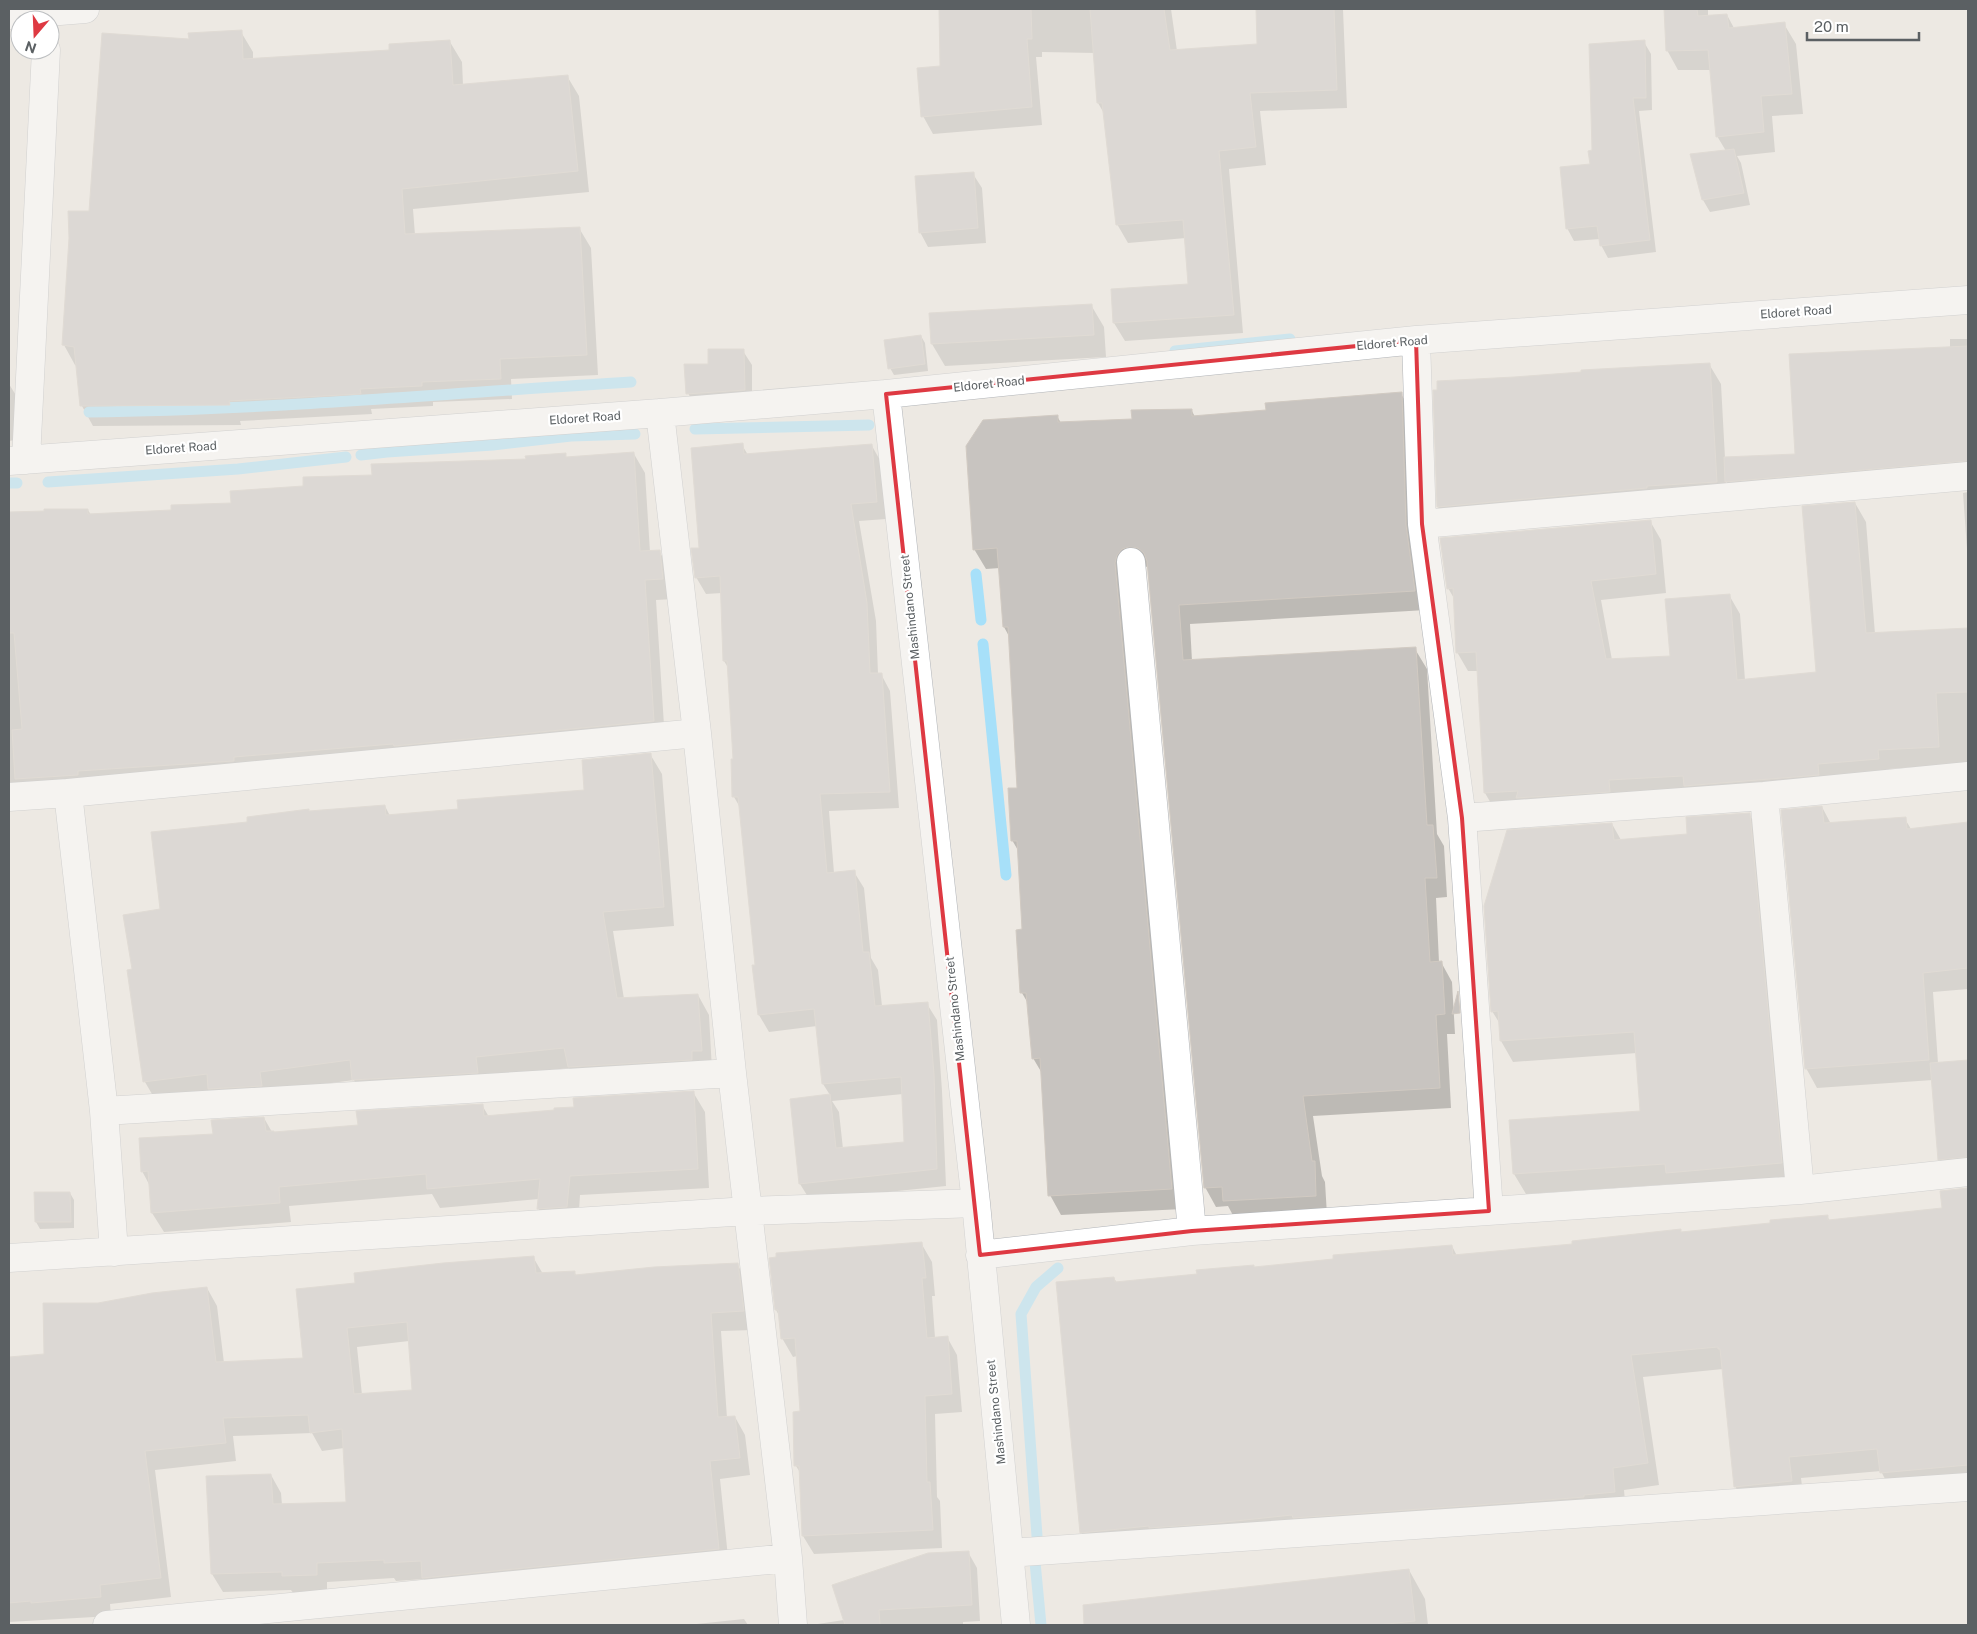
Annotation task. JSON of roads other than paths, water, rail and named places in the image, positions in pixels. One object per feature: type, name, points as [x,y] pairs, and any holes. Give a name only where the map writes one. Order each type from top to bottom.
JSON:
[{"type":"street","points":[[60,12],[84,9]]},
{"type":"street","points":[[17,461],[45,60]]},
{"type":"street","name":"Eldoret Road","points":[[17,461],[660,413],[886,394],[1416,340],[1968,300]]},
{"type":"street","points":[[1416,340],[1422,524],[1462,818],[1489,1211]]},
{"type":"street","name":"Mashindano Street","points":[[886,394],[976,1203],[1016,1625]]},
{"type":"street","points":[[660,413],[697,733],[732,1073],[788,1558],[793,1625]]},
{"type":"street","points":[[1422,524],[1968,476]]},
{"type":"street","points":[[1131,562],[1192,1231]]},
{"type":"street","points":[[9,797],[697,733]]},
{"type":"street","points":[[1462,818],[1764,796],[1968,776]]},
{"type":"street","points":[[68,793],[104,1111],[114,1252]]},
{"type":"street","points":[[1764,796],[1800,1190]]},
{"type":"street","points":[[104,1111],[732,1073]]},
{"type":"street","points":[[980,1255],[1192,1231],[1800,1190],[1968,1172]]},
{"type":"street","points":[[9,1258],[748,1211],[976,1203]]},
{"type":"street","points":[[1010,1553],[1968,1487]]},
{"type":"street","points":[[107,1625],[160,1623],[788,1558]]},
{"type":"waterway","points":[[1175,351],[1290,339]]},
{"type":"waterway","points":[[89,412],[293,405],[631,382]]},
{"type":"waterway","points":[[695,429],[869,425]]},
{"type":"waterway","points":[[361,455],[493,445],[571,436],[635,434]]},
{"type":"waterway","points":[[48,482],[238,469],[346,457]]},
{"type":"waterway","points":[[9,483],[17,483]]},
{"type":"waterway","points":[[976,574],[981,620]]},
{"type":"waterway","points":[[983,644],[1006,875]]},
{"type":"waterway","points":[[1037,1536],[1021,1314],[1036,1287],[1058,1268]]},
{"type":"waterway","points":[[1035,1562],[1041,1625]]}]
